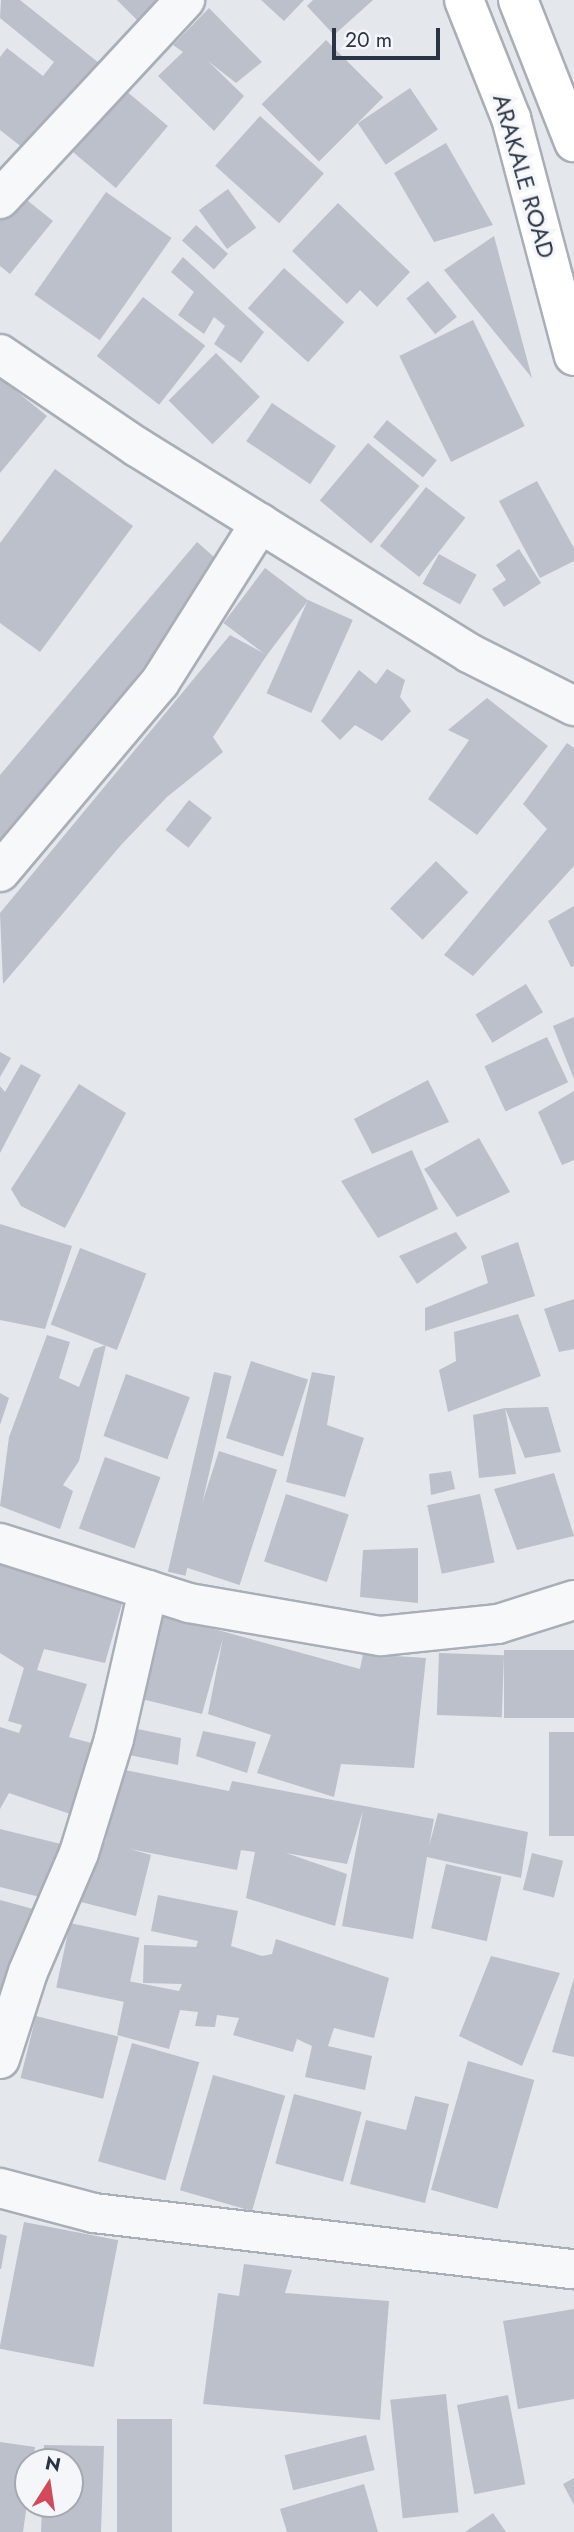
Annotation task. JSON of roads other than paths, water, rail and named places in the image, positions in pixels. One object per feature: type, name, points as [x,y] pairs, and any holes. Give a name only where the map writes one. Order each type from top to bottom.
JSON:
[{"type":"main road","name":"ARAKALE ROAD","points":[[464,0],[511,118],[574,356]]},
{"type":"main road","points":[[518,0],[574,142]]},
{"type":"street","points":[[0,199],[186,0]]},
{"type":"street","points":[[0,354],[260,523],[470,653],[574,706]]},
{"type":"street","points":[[0,872],[160,682],[260,523]]},
{"type":"street","points":[[0,1543],[148,1590],[268,1620],[381,1636],[498,1624],[574,1601]]},
{"type":"street","points":[[0,2059],[28,1972],[83,1841],[114,1739],[148,1590]]},
{"type":"street","points":[[0,2188],[94,2213],[574,2269]]}]
